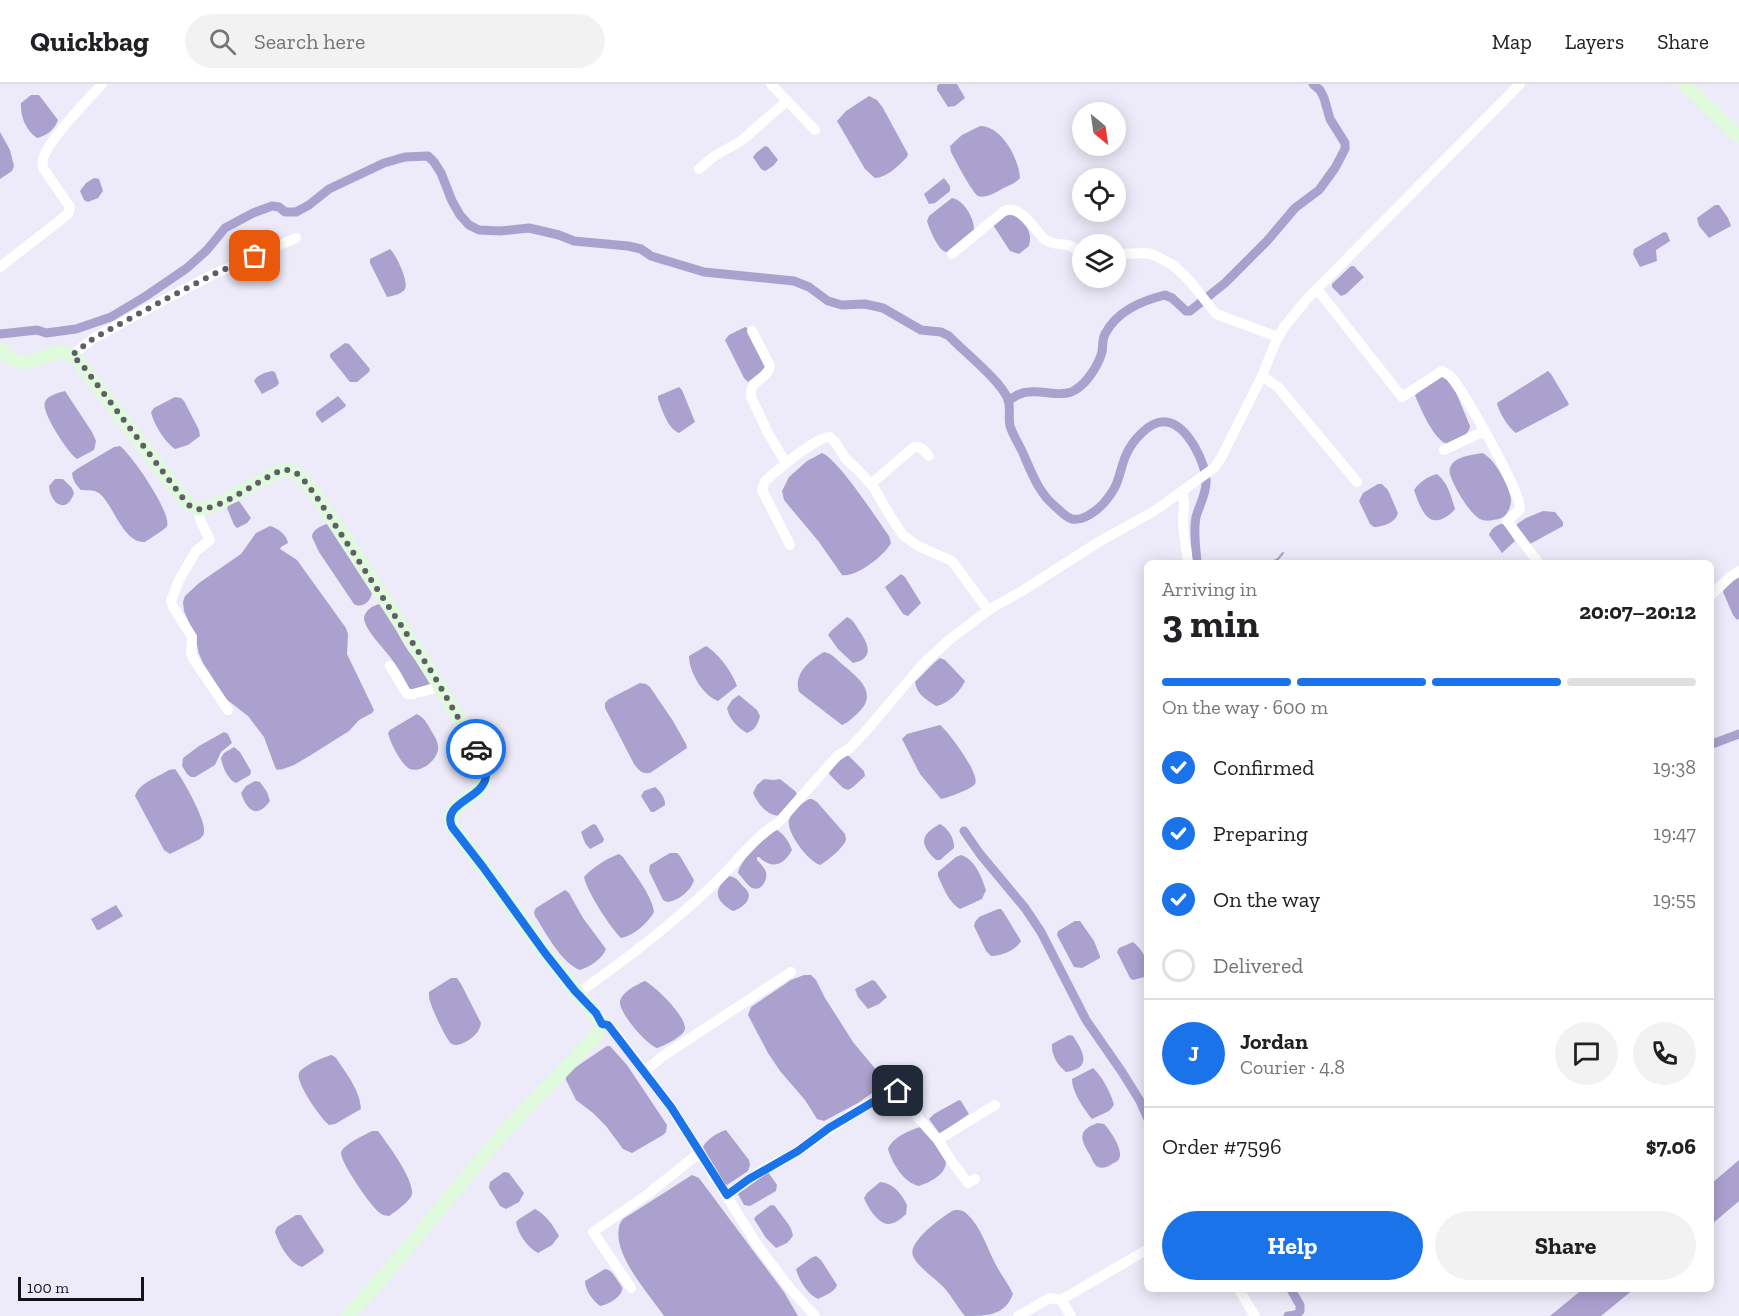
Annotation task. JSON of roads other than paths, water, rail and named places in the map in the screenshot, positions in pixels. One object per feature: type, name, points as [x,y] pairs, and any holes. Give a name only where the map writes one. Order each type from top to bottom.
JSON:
[{"type":"street","points":[[0,267],[68,214],[70,207],[43,168],[42,160],[48,147],[102,84]]},
{"type":"street","points":[[771,84],[815,130]]},
{"type":"street","points":[[578,993],[653,938],[718,880],[766,830],[778,823],[837,756],[850,748],[865,732],[922,665],[949,640],[988,610],[1097,543],[1156,510],[1214,468],[1262,376],[1278,336],[1293,315],[1520,84]]},
{"type":"street","points":[[1684,84],[1739,136]]},
{"type":"street","points":[[699,169],[713,157],[741,141],[787,101]]},
{"type":"street","points":[[952,254],[1009,209],[1023,216],[1045,239],[1054,244],[1072,247]]},
{"type":"street","points":[[72,355],[94,338],[164,300],[214,274],[296,238]]},
{"type":"street","points":[[1126,254],[1148,254],[1173,265],[1189,280],[1216,314],[1278,336]]},
{"type":"street","points":[[1317,289],[1402,397],[1442,371],[1449,375],[1484,431],[1512,484],[1521,504],[1520,509],[1507,521],[1536,560]]},
{"type":"street","points":[[752,331],[770,366],[768,374],[752,387],[751,397],[786,464]]},
{"type":"street","points":[[0,349],[12,360],[24,363],[59,352],[72,355],[83,366],[192,507],[198,509],[215,505],[276,472],[287,470],[295,472],[309,486],[440,687],[480,758],[486,774],[483,783],[450,814],[452,827],[545,953],[596,1013],[602,1024]]},
{"type":"street","points":[[1262,376],[1278,387],[1357,482]]},
{"type":"street","points":[[1444,450],[1484,431]]},
{"type":"street","points":[[790,545],[762,490],[765,481],[821,438],[830,438],[846,459],[871,484],[903,535],[918,546],[952,561],[988,610]]},
{"type":"street","points":[[871,484],[914,447],[923,449],[929,456]]},
{"type":"street","points":[[1186,487],[1183,526],[1188,560]]},
{"type":"street","points":[[198,509],[200,520],[210,540],[196,551],[179,580],[171,601],[192,637],[191,653],[194,660],[228,710]]},
{"type":"street","points":[[1714,592],[1739,571]]},
{"type":"street","points":[[390,666],[407,694],[440,687]]},
{"type":"street","points":[[645,1071],[663,1056],[791,972]]},
{"type":"street","points":[[602,1024],[608,1025],[645,1071],[671,1107],[756,1243],[788,1286],[815,1316]]},
{"type":"street","points":[[348,1316],[504,1132],[595,1037],[602,1024]]},
{"type":"street","points":[[727,1195],[749,1179],[798,1151],[829,1128],[894,1091],[901,1093],[968,1183],[975,1179]]},
{"type":"street","points":[[938,1140],[994,1105]]},
{"type":"street","points":[[631,1288],[593,1232],[648,1194],[699,1153]]},
{"type":"street","points":[[1018,1316],[1050,1298],[1060,1300],[1144,1251]]},
{"type":"street","points":[[1241,1292],[1256,1316]]},
{"type":"street","points":[[1060,1300],[1071,1316]]},
{"type":"waterway","points":[[1008,401],[1026,392],[1059,394],[1075,390],[1088,379],[1095,368],[1102,352],[1105,334],[1123,313],[1147,300],[1165,295],[1172,298],[1186,311],[1190,311],[1225,283],[1267,241],[1295,208],[1319,190],[1335,168],[1345,149],[1345,143],[1330,119],[1320,90],[1313,84]]},
{"type":"waterway","points":[[0,334],[37,330],[46,333],[76,329],[111,317],[187,268],[207,250],[225,228],[253,213],[272,206],[279,207],[285,212],[296,212],[329,189],[384,163],[405,157],[428,156],[441,173],[460,215],[469,225],[479,230],[500,231],[529,228],[574,241],[641,249],[651,256],[704,272],[794,281],[809,287],[828,301],[842,305],[865,304],[883,308],[921,330],[941,332],[949,336],[1004,391],[1009,402],[1010,426],[1036,482],[1050,502],[1072,519],[1079,519],[1097,510],[1112,493],[1124,459],[1142,432],[1160,422],[1174,424],[1194,446],[1205,475],[1205,491],[1195,523],[1197,560]]},
{"type":"waterway","points":[[1276,560],[1283,553]]},
{"type":"waterway","points":[[1714,743],[1739,734]]},
{"type":"waterway","points":[[964,831],[1025,908],[1041,932],[1086,1020],[1122,1072],[1144,1110]]},
{"type":"waterway","points":[[1288,1316],[1296,1315],[1300,1311],[1300,1305],[1292,1292]]}]
